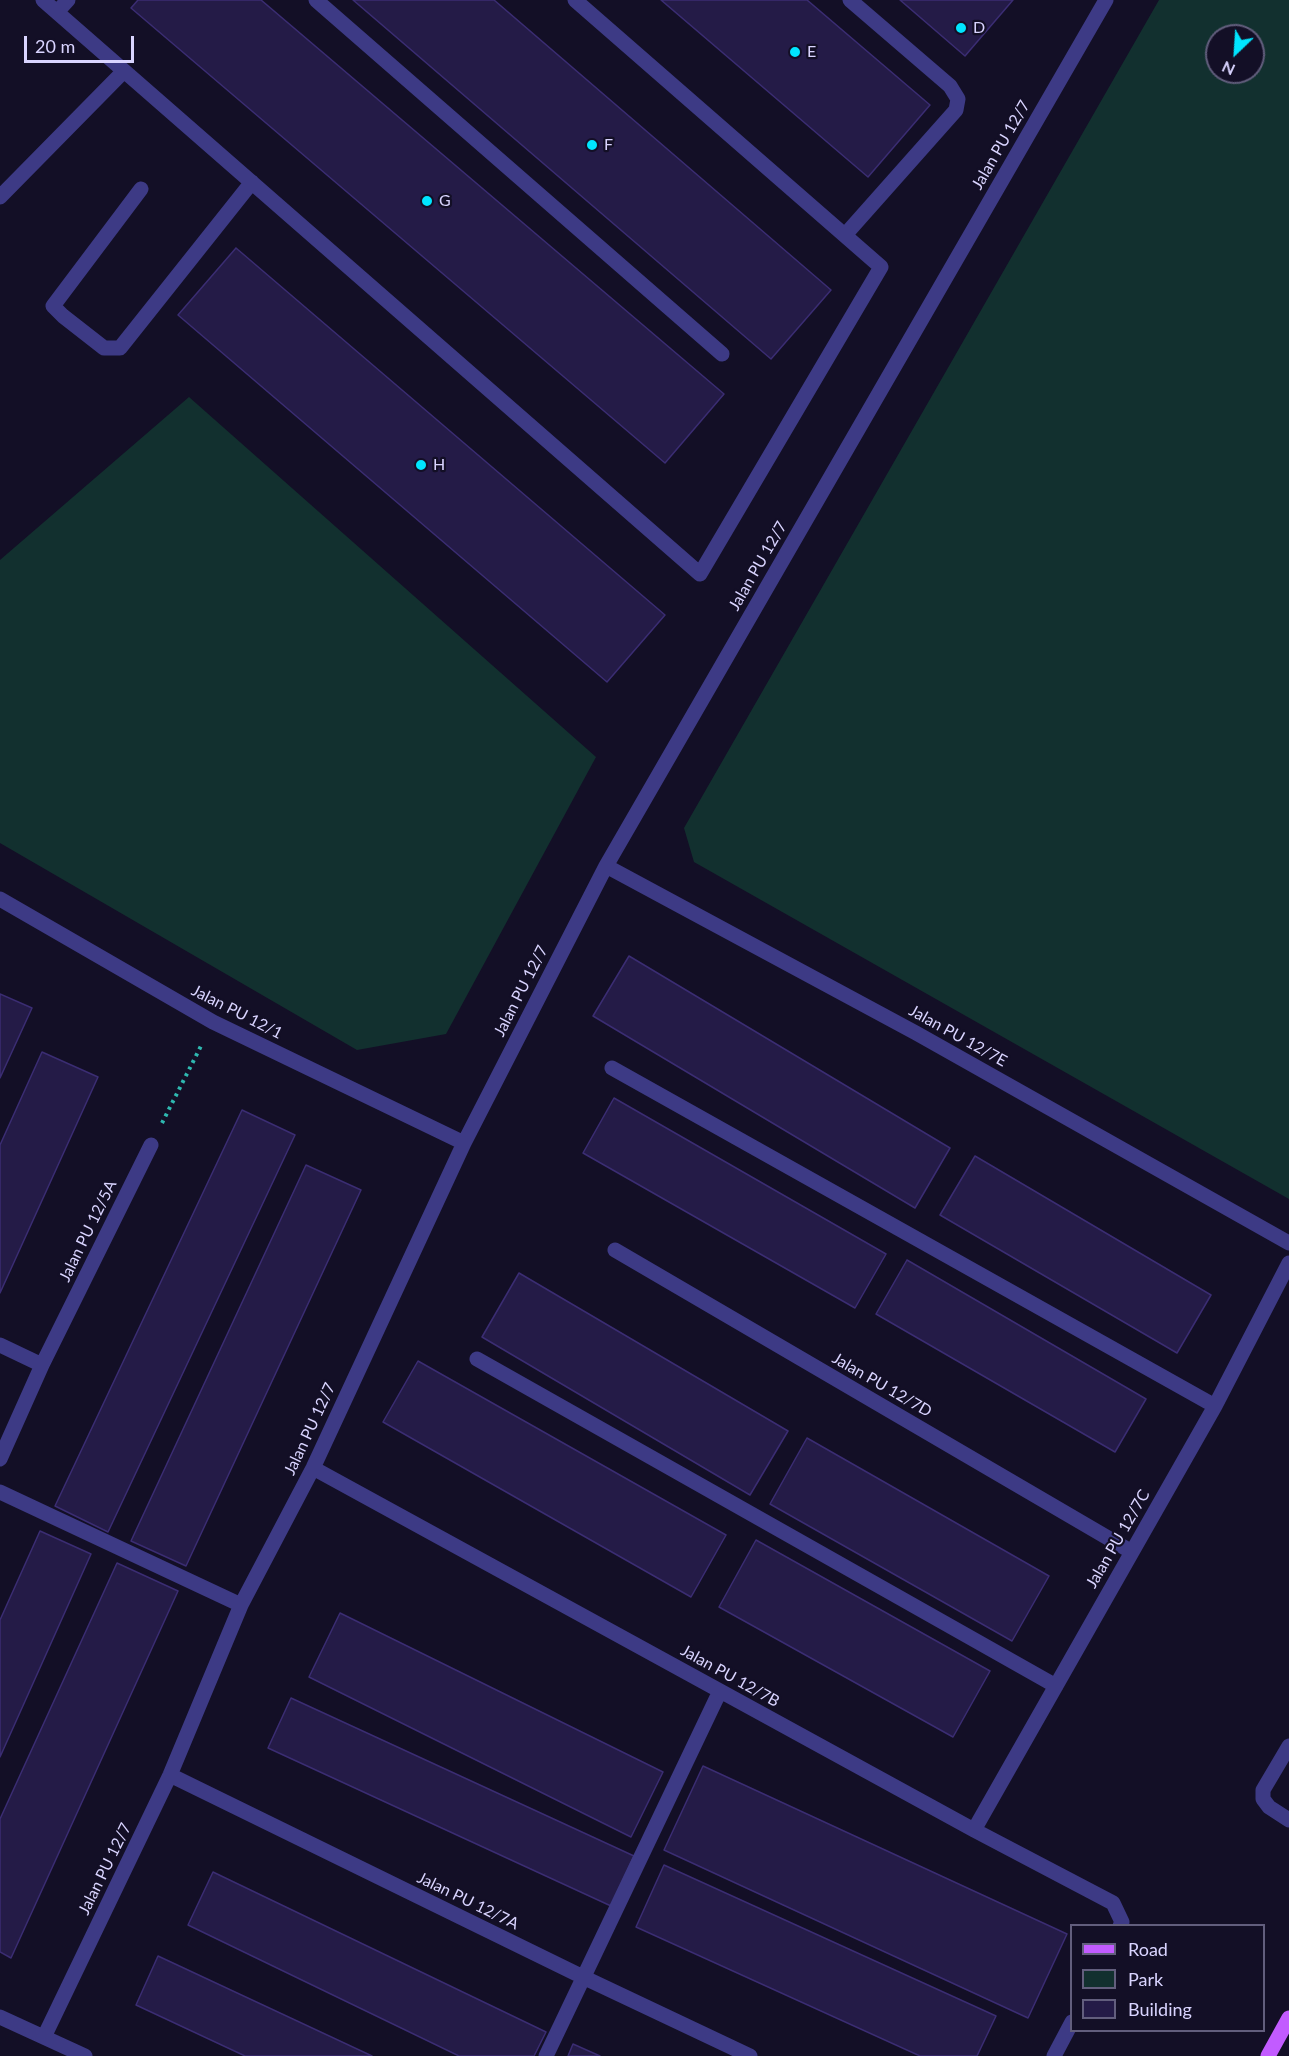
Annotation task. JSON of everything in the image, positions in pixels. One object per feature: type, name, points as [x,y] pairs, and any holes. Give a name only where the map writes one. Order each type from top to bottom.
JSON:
[{"type":"main road","points":[[1268,2056],[1289,2018]]},
{"type":"street","points":[[43,0],[700,574],[881,267],[575,0]]},
{"type":"street","points":[[57,12],[68,0]]},
{"type":"street","points":[[316,0],[722,354]]},
{"type":"street","points":[[845,235],[956,110],[958,99],[950,86],[850,0]]},
{"type":"street","name":"Jalan PU 12/7","points":[[44,2037],[170,1775],[242,1605],[313,1468],[464,1143],[606,866],[1106,0]]},
{"type":"street","points":[[0,197],[124,71]]},
{"type":"street","points":[[141,189],[53,306],[104,348],[120,348],[252,182]]},
{"type":"street","name":"Jalan PU 12/7E","points":[[606,866],[916,1033],[1289,1243]]},
{"type":"street","name":"Jalan PU 12/1","points":[[0,899],[213,1022],[464,1143]]},
{"type":"street","points":[[612,1068],[1215,1406]]},
{"type":"street","name":"Jalan PU 12/5A","points":[[0,1459],[42,1365],[151,1145]]},
{"type":"street","name":"Jalan PU 12/7D","points":[[615,1250],[1132,1552]]},
{"type":"street","name":"Jalan PU 12/7C","points":[[974,1830],[1215,1406],[1289,1263]]},
{"type":"street","points":[[0,1345],[42,1365]]},
{"type":"street","points":[[477,1359],[1056,1686]]},
{"type":"street","name":"Jalan PU 12/7B","points":[[313,1468],[974,1830],[1113,1903],[1121,1924]]},
{"type":"street","points":[[0,1492],[242,1605]]},
{"type":"street","points":[[546,2056],[720,1691]]},
{"type":"street","points":[[1289,1746],[1263,1790],[1263,1799],[1269,1807],[1289,1820]]},
{"type":"street","name":"Jalan PU 12/7A","points":[[170,1775],[750,2056]]},
{"type":"street","points":[[0,2017],[85,2056]]},
{"type":"street","points":[[1054,2056],[1070,2024]]},
{"type":"path","points":[[151,1145],[213,1022]]},
{"type":"green space","points":[[1159,0],[1289,0],[1289,1199],[694,862],[684,828]]},
{"type":"green space","points":[[189,397],[596,757],[446,1034],[357,1050],[0,843],[0,560]]},
{"type":"building","name":"G","points":[[138,0],[261,0],[724,394],[665,463],[131,8]]},
{"type":"building","name":"F","points":[[353,0],[494,0],[831,290],[771,359]]},
{"type":"building","name":"E","points":[[661,0],[807,0],[930,105],[868,177]]},
{"type":"building","name":"D","points":[[900,0],[1013,0],[965,56]]},
{"type":"building","name":"H","points":[[236,248],[665,615],[607,682],[178,315]]},
{"type":"building","points":[[629,956],[950,1148],[915,1208],[593,1016]]},
{"type":"building","points":[[0,994],[32,1008],[0,1078]]},
{"type":"building","points":[[42,1052],[98,1077],[0,1293],[0,1145]]},
{"type":"building","points":[[614,1098],[886,1254],[855,1308],[583,1153]]},
{"type":"building","points":[[242,1110],[295,1135],[108,1532],[55,1506]]},
{"type":"building","points":[[975,1156],[1211,1295],[1177,1353],[940,1215]]},
{"type":"building","points":[[306,1165],[361,1190],[186,1566],[131,1541]]},
{"type":"building","points":[[907,1260],[1146,1399],[1115,1452],[876,1314]]},
{"type":"building","points":[[519,1273],[788,1431],[750,1495],[482,1337]]},
{"type":"building","points":[[418,1361],[726,1535],[691,1597],[383,1422]]},
{"type":"building","points":[[807,1438],[1049,1576],[1012,1641],[770,1504]]},
{"type":"building","points":[[40,1531],[91,1554],[0,1757],[0,1620]]},
{"type":"building","points":[[756,1540],[990,1671],[953,1737],[719,1607]]},
{"type":"building","points":[[117,1563],[178,1591],[11,1958],[0,1952],[0,1819]]},
{"type":"building","points":[[340,1613],[663,1772],[631,1837],[309,1677]]},
{"type":"building","points":[[291,1698],[634,1856],[611,1906],[268,1748]]},
{"type":"building","points":[[703,1766],[1067,1934],[1028,2018],[664,1850]]},
{"type":"building","points":[[664,1865],[996,2016],[977,2056],[920,2056],[636,1927]]},
{"type":"building","points":[[213,1872],[546,2032],[534,2056],[459,2056],[188,1925]]},
{"type":"building","points":[[158,1956],[372,2056],[245,2056],[136,2005]]},
{"type":"building","points":[[573,2044],[600,2056],[568,2056]]},
{"type":"place","name":"D","points":[[961,28]]},
{"type":"place","name":"E","points":[[795,52]]},
{"type":"place","name":"F","points":[[592,145]]},
{"type":"place","name":"G","points":[[427,201]]},
{"type":"place","name":"H","points":[[421,465]]}]
